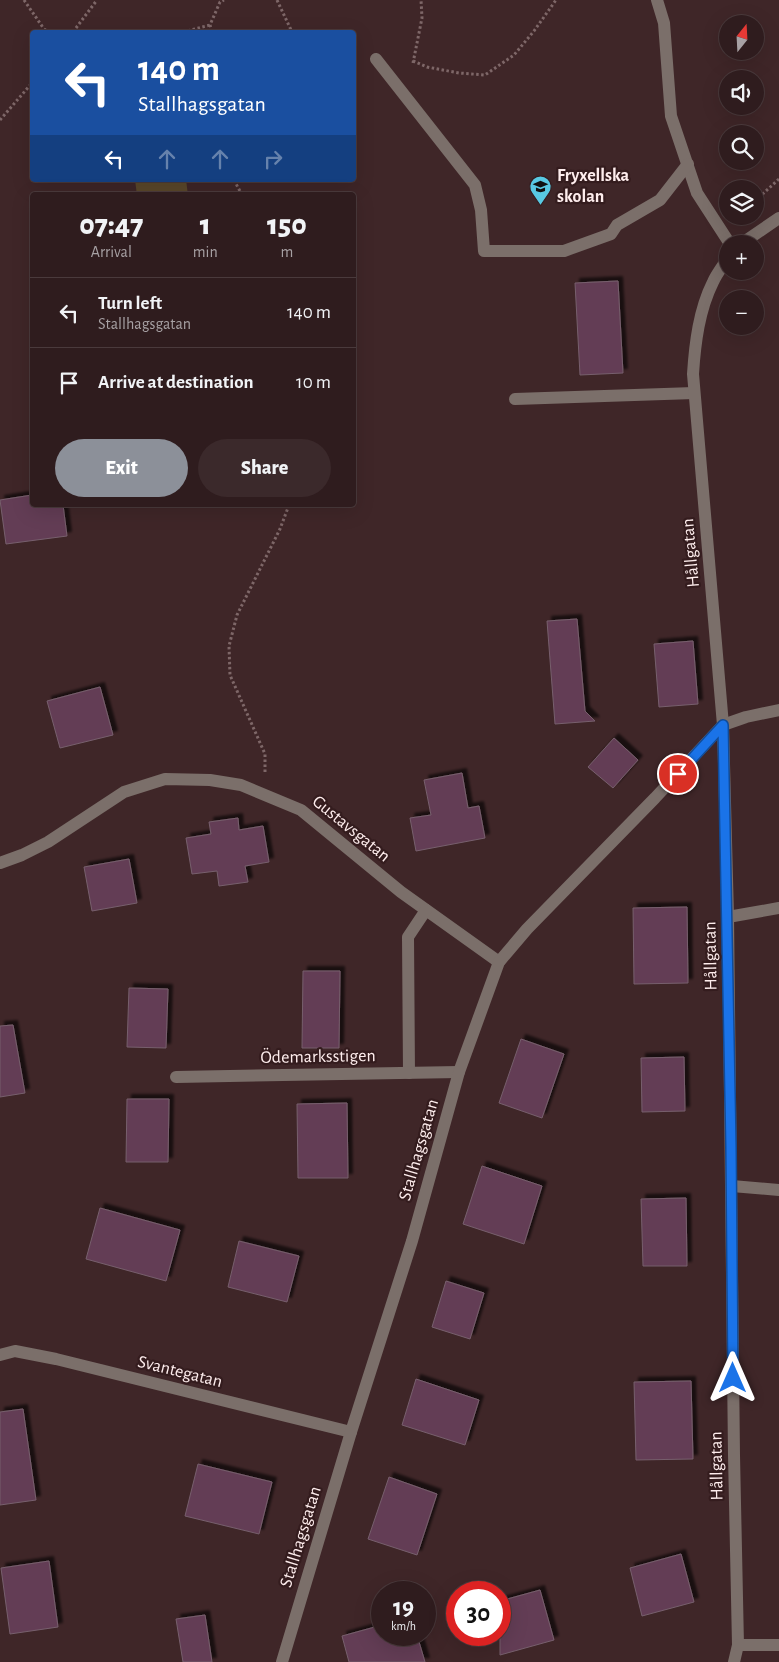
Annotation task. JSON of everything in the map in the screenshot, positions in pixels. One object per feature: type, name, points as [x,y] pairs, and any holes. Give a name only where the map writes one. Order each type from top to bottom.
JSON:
[{"type":"street","points":[[657,0],[664,22],[672,116],[697,193],[724,235]]},
{"type":"street","points":[[376,59],[475,185],[481,210],[484,251],[564,251],[611,234],[617,224],[660,200],[688,164]]},
{"type":"street","points":[[754,235],[779,218]]},
{"type":"street","name":"Hållgatan","points":[[719,272],[712,283],[701,317],[695,343],[693,374],[723,725],[728,917],[734,1465],[738,1645],[734,1662]]},
{"type":"street","points":[[516,399],[694,393]]},
{"type":"street","points":[[723,725],[746,717],[779,710]]},
{"type":"street","name":"Stallhagsgatan","points":[[282,1662],[351,1432],[412,1241],[460,1072],[499,962],[527,929],[655,798],[723,725]]},
{"type":"street","name":"Gustavsgatan","points":[[0,863],[48,842],[124,792],[165,779],[210,780],[241,785],[301,810],[401,892],[499,962]]},
{"type":"street","points":[[728,917],[779,908]]},
{"type":"street","points":[[409,1073],[408,937],[426,910]]},
{"type":"street","name":"Ödemarksstigen","points":[[176,1077],[460,1072]]},
{"type":"street","points":[[732,1186],[779,1190]]},
{"type":"street","name":"Svantegatan","points":[[0,1355],[14,1351],[56,1359],[351,1432]]},
{"type":"street","points":[[738,1645],[779,1645]]},
{"type":"path","points":[[24,0],[46,30]]},
{"type":"path","points":[[75,30],[98,0]]},
{"type":"path","points":[[211,30],[210,25],[220,2],[224,0]]},
{"type":"path","points":[[277,0],[291,30]]},
{"type":"path","points":[[403,94],[413,61],[422,18],[421,0]]},
{"type":"path","points":[[413,61],[427,68],[486,75],[514,55],[556,0]]},
{"type":"path","points":[[191,30],[210,25]]},
{"type":"path","points":[[0,120],[30,85]]},
{"type":"path","points":[[764,193],[779,179]]},
{"type":"path","points":[[259,792],[265,772],[265,754],[230,675],[229,646],[237,615],[280,530],[288,507]]},
{"type":"shaded area","points":[[135,182],[186,182],[188,192],[137,192]]},
{"type":"building","points":[[618,281],[623,373],[580,375],[575,283]]},
{"type":"building","points":[[30,495],[30,507],[63,507],[67,536],[6,544],[0,500]]},
{"type":"building","points":[[577,619],[585,711],[595,721],[555,724],[547,621]]},
{"type":"building","points":[[693,641],[698,704],[659,707],[654,644]]},
{"type":"building","points":[[100,687],[113,735],[60,748],[47,701]]},
{"type":"building","points":[[614,738],[638,760],[613,788],[588,767]]},
{"type":"building","points":[[462,773],[468,808],[479,806],[485,838],[416,851],[410,818],[431,815],[424,780]]},
{"type":"building","points":[[238,818],[239,830],[263,826],[269,862],[245,866],[248,882],[219,886],[217,871],[192,874],[186,838],[211,834],[209,822]]},
{"type":"building","points":[[129,859],[137,903],[92,911],[84,867]]},
{"type":"building","points":[[687,907],[688,983],[634,984],[633,908]]},
{"type":"building","points":[[303,971],[340,971],[339,1048],[302,1048]]},
{"type":"building","points":[[129,988],[168,989],[166,1048],[127,1047]]},
{"type":"building","points":[[13,1025],[25,1093],[0,1097],[0,1026]]},
{"type":"building","points":[[521,1039],[564,1054],[542,1118],[499,1103]]},
{"type":"building","points":[[684,1057],[685,1111],[642,1112],[641,1058]]},
{"type":"building","points":[[127,1099],[169,1099],[168,1162],[126,1162]]},
{"type":"building","points":[[347,1103],[348,1178],[298,1178],[297,1104]]},
{"type":"building","points":[[482,1166],[542,1186],[524,1244],[463,1224]]},
{"type":"building","points":[[686,1198],[687,1266],[643,1266],[641,1199]]},
{"type":"building","points":[[100,1208],[180,1230],[166,1281],[86,1259]]},
{"type":"building","points":[[239,1241],[299,1256],[287,1302],[228,1287]]},
{"type":"building","points":[[446,1281],[484,1293],[470,1339],[432,1327]]},
{"type":"building","points":[[416,1379],[479,1400],[465,1445],[402,1425]]},
{"type":"building","points":[[691,1381],[693,1459],[636,1460],[634,1382]]},
{"type":"building","points":[[23,1409],[36,1500],[0,1505],[0,1412]]},
{"type":"building","points":[[198,1464],[272,1482],[259,1534],[185,1516]]},
{"type":"building","points":[[389,1477],[437,1494],[417,1555],[368,1539]]},
{"type":"building","points":[[681,1554],[694,1602],[642,1616],[630,1568]]},
{"type":"building","points":[[49,1561],[58,1627],[10,1634],[1,1568]]},
{"type":"building","points":[[540,1590],[554,1640],[500,1655],[500,1646],[511,1646],[511,1598]]},
{"type":"building","points":[[205,1615],[212,1662],[183,1662],[176,1619]]},
{"type":"building","points":[[371,1628],[371,1646],[420,1646],[425,1662],[349,1662],[342,1636]]},
{"type":"place","name":"Fryxellska skolan","points":[[541,205]]},
{"type":"route","points":[[678,774],[723,725],[728,917],[733,1378]]}]
